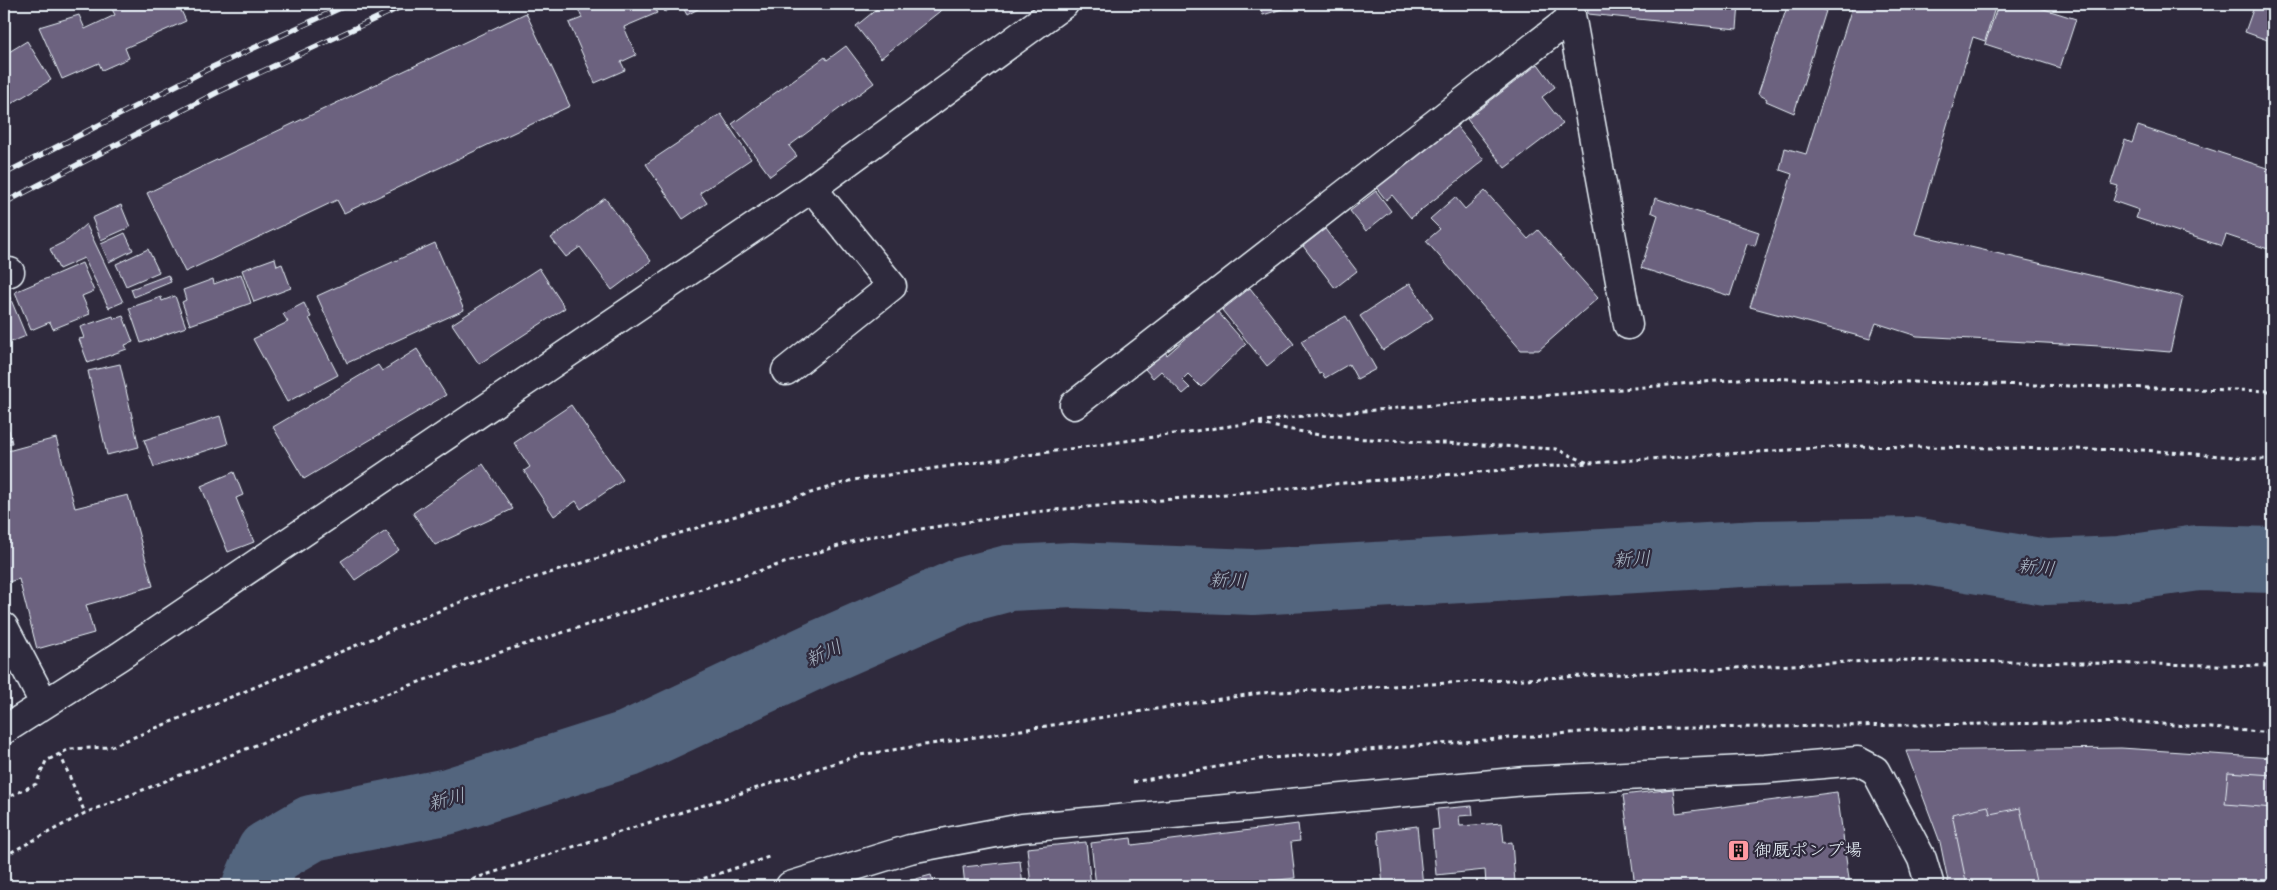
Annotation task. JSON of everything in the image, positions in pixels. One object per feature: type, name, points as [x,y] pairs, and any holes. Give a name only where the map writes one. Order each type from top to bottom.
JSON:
[{"type":"street","points":[[4,730],[120,656],[812,188],[1064,4]]},
{"type":"street","points":[[1074,405],[1570,11],[1628,325]]},
{"type":"street","points":[[786,370],[892,286],[812,188]]},
{"type":"street","points":[[4,627],[44,703]]},
{"type":"street","points":[[790,886],[910,849],[1022,828],[1525,781],[1765,769],[1858,761],[1875,770],[1922,859],[1930,886]]},
{"type":"path","points":[[4,799],[36,784],[46,761],[69,749],[110,747],[478,596],[853,480],[1292,418],[1751,378],[2273,390]]},
{"type":"path","points":[[1256,423],[1331,437],[1556,449],[1589,463]]},
{"type":"path","points":[[4,856],[85,813],[359,704],[504,651],[868,537],[1044,511],[1354,482],[1589,463],[1849,446],[2143,450],[2273,460]]},
{"type":"path","points":[[458,886],[476,878],[860,754],[1259,693],[1887,660],[2273,666]]},
{"type":"path","points":[[60,754],[85,813]]},
{"type":"building","points":[[123,4],[178,4],[186,21],[125,48],[129,58],[102,70],[99,63],[62,79],[39,27],[79,15],[85,29],[115,15],[112,9]]},
{"type":"building","points":[[576,4],[653,4],[657,13],[624,27],[636,55],[621,62],[625,70],[595,83],[569,23],[582,18]]},
{"type":"building","points":[[660,4],[678,4],[665,12]]},
{"type":"building","points":[[681,4],[707,4],[687,15]]},
{"type":"building","points":[[883,4],[949,4],[881,58],[856,26]]},
{"type":"building","points":[[1259,4],[1298,4],[1263,15]]},
{"type":"building","points":[[1587,4],[1739,4],[1737,29],[1588,14]]},
{"type":"building","points":[[1788,4],[1805,4],[1826,11],[1794,113],[1766,101],[1767,99],[1758,94]]},
{"type":"building","points":[[1853,4],[1996,4],[1985,41],[1973,37],[1915,234],[2183,297],[2170,352],[2100,346],[1917,336],[1876,323],[1870,339],[1750,307],[1792,174],[1780,170],[1785,148],[1806,154]]},
{"type":"building","points":[[2007,4],[2028,4],[2076,19],[2060,68],[1985,44],[1998,5],[2005,8]]},
{"type":"building","points":[[2255,4],[2273,4],[2273,42],[2245,32]]},
{"type":"building","points":[[526,13],[570,106],[344,213],[337,200],[185,272],[147,193]]},
{"type":"building","points":[[27,41],[51,80],[4,108],[4,55]]},
{"type":"building","points":[[846,46],[874,83],[789,146],[797,156],[770,176],[732,124],[825,57],[827,60]]},
{"type":"building","points":[[1538,64],[1555,87],[1542,97],[1563,124],[1505,168],[1467,119]]},
{"type":"building","points":[[721,114],[751,159],[700,193],[707,203],[683,219],[646,164]]},
{"type":"building","points":[[1454,123],[1484,160],[1411,218],[1392,195],[1386,200],[1375,186]]},
{"type":"building","points":[[2138,126],[2273,170],[2273,233],[2268,249],[2226,235],[2222,246],[2136,218],[2139,210],[2113,201],[2118,186],[2111,184],[2125,140],[2132,143]]},
{"type":"building","points":[[1376,191],[1391,211],[1366,231],[1350,211]]},
{"type":"building","points":[[1485,191],[1528,239],[1538,230],[1598,298],[1539,350],[1521,350],[1426,241],[1440,229],[1430,219],[1455,197],[1465,209]]},
{"type":"building","points":[[605,198],[651,261],[612,290],[580,247],[566,257],[551,238]]},
{"type":"building","points":[[1655,198],[1759,232],[1755,246],[1747,244],[1730,296],[1641,268],[1658,215],[1651,212]]},
{"type":"building","points":[[121,205],[130,227],[101,240],[92,218]]},
{"type":"building","points":[[86,224],[123,302],[109,308],[84,258],[59,269],[50,249],[68,240]]},
{"type":"building","points":[[1325,229],[1357,271],[1335,288],[1303,246]]},
{"type":"building","points":[[125,233],[133,250],[109,262],[101,244]]},
{"type":"building","points":[[435,243],[464,310],[347,363],[317,296]]},
{"type":"building","points":[[148,249],[159,272],[126,286],[116,264]]},
{"type":"building","points":[[275,258],[277,266],[282,264],[291,288],[254,302],[242,270]]},
{"type":"building","points":[[82,263],[94,291],[82,296],[90,314],[53,329],[50,322],[31,330],[15,292]]},
{"type":"building","points":[[539,268],[565,308],[479,364],[452,324]]},
{"type":"building","points":[[241,274],[251,303],[190,325],[182,302],[186,300],[183,290],[213,279],[214,284]]},
{"type":"building","points":[[168,275],[171,282],[134,297],[131,289]]},
{"type":"building","points":[[4,283],[26,336],[4,345]]},
{"type":"building","points":[[1410,283],[1433,318],[1383,350],[1360,316]]},
{"type":"building","points":[[1250,288],[1294,344],[1267,366],[1222,310]]},
{"type":"building","points":[[175,296],[186,327],[141,343],[129,308],[161,297],[162,301]]},
{"type":"building","points":[[304,303],[311,317],[309,318],[338,375],[287,402],[253,339],[288,322],[283,314]]},
{"type":"building","points":[[1217,311],[1246,344],[1201,387],[1188,374],[1182,380],[1190,388],[1183,394],[1161,371],[1153,378],[1145,369],[1165,352],[1167,355]]},
{"type":"building","points":[[113,316],[114,319],[123,316],[133,342],[125,345],[127,349],[88,363],[79,339],[84,338],[80,327]]},
{"type":"building","points":[[1346,316],[1376,369],[1357,379],[1349,364],[1325,378],[1322,373],[1319,374],[1301,341]]},
{"type":"building","points":[[417,349],[446,395],[304,479],[273,427],[378,365],[382,371]]},
{"type":"building","points":[[120,364],[139,447],[107,455],[88,371]]},
{"type":"building","points":[[571,405],[623,480],[581,509],[576,501],[554,516],[524,471],[530,467],[514,443]]},
{"type":"building","points":[[220,416],[228,444],[154,467],[144,440]]},
{"type":"building","points":[[9,430],[12,443],[4,445],[4,432]]},
{"type":"building","points":[[56,438],[75,508],[128,495],[153,586],[86,605],[94,633],[37,649],[19,579],[5,583],[4,452]]},
{"type":"building","points":[[483,464],[513,509],[435,545],[413,513]]},
{"type":"building","points":[[234,472],[243,495],[236,498],[254,542],[228,552],[201,486]]},
{"type":"building","points":[[386,531],[399,550],[355,580],[341,561]]},
{"type":"building","points":[[2121,748],[2273,758],[2273,886],[1949,886],[1940,842],[1906,751]]},
{"type":"building","points":[[2228,772],[2273,775],[2273,808],[2225,804]]},
{"type":"building","name":"御厩ポンプ場","points":[[1673,789],[1676,813],[1837,792],[1850,886],[1635,886],[1623,795]]},
{"type":"building","points":[[1472,806],[1473,815],[1459,816],[1460,826],[1502,823],[1504,843],[1512,842],[1515,883],[1486,885],[1485,870],[1436,875],[1432,830],[1439,829],[1437,809]]},
{"type":"building","points":[[1988,806],[1990,814],[2020,808],[2037,886],[1967,886],[1952,814]]},
{"type":"building","points":[[1298,824],[1300,841],[1291,842],[1295,878],[1231,886],[1096,886],[1091,843],[1131,838],[1132,845]]},
{"type":"building","points":[[1417,826],[1423,886],[1383,886],[1378,831]]},
{"type":"building","points":[[1086,842],[1091,886],[1031,886],[1027,848]]},
{"type":"building","points":[[1020,861],[1023,886],[965,886],[963,867]]},
{"type":"building","points":[[931,875],[935,886],[890,886]]},
{"type":"waterway","name":"新川","points":[[255,886],[269,853],[312,828],[449,801],[628,744],[823,652],[964,590],[1009,578],[1072,575],[1253,582],[1759,553],[1913,550],[2046,572],[2120,569],[2198,558],[2273,560]]},
{"type":"railway","points":[[4,174],[206,70],[349,4]]},
{"type":"railway","points":[[4,203],[216,93],[407,4]]},
{"type":"place","name":"御厩ポンプ場","points":[[1738,850]]}]
